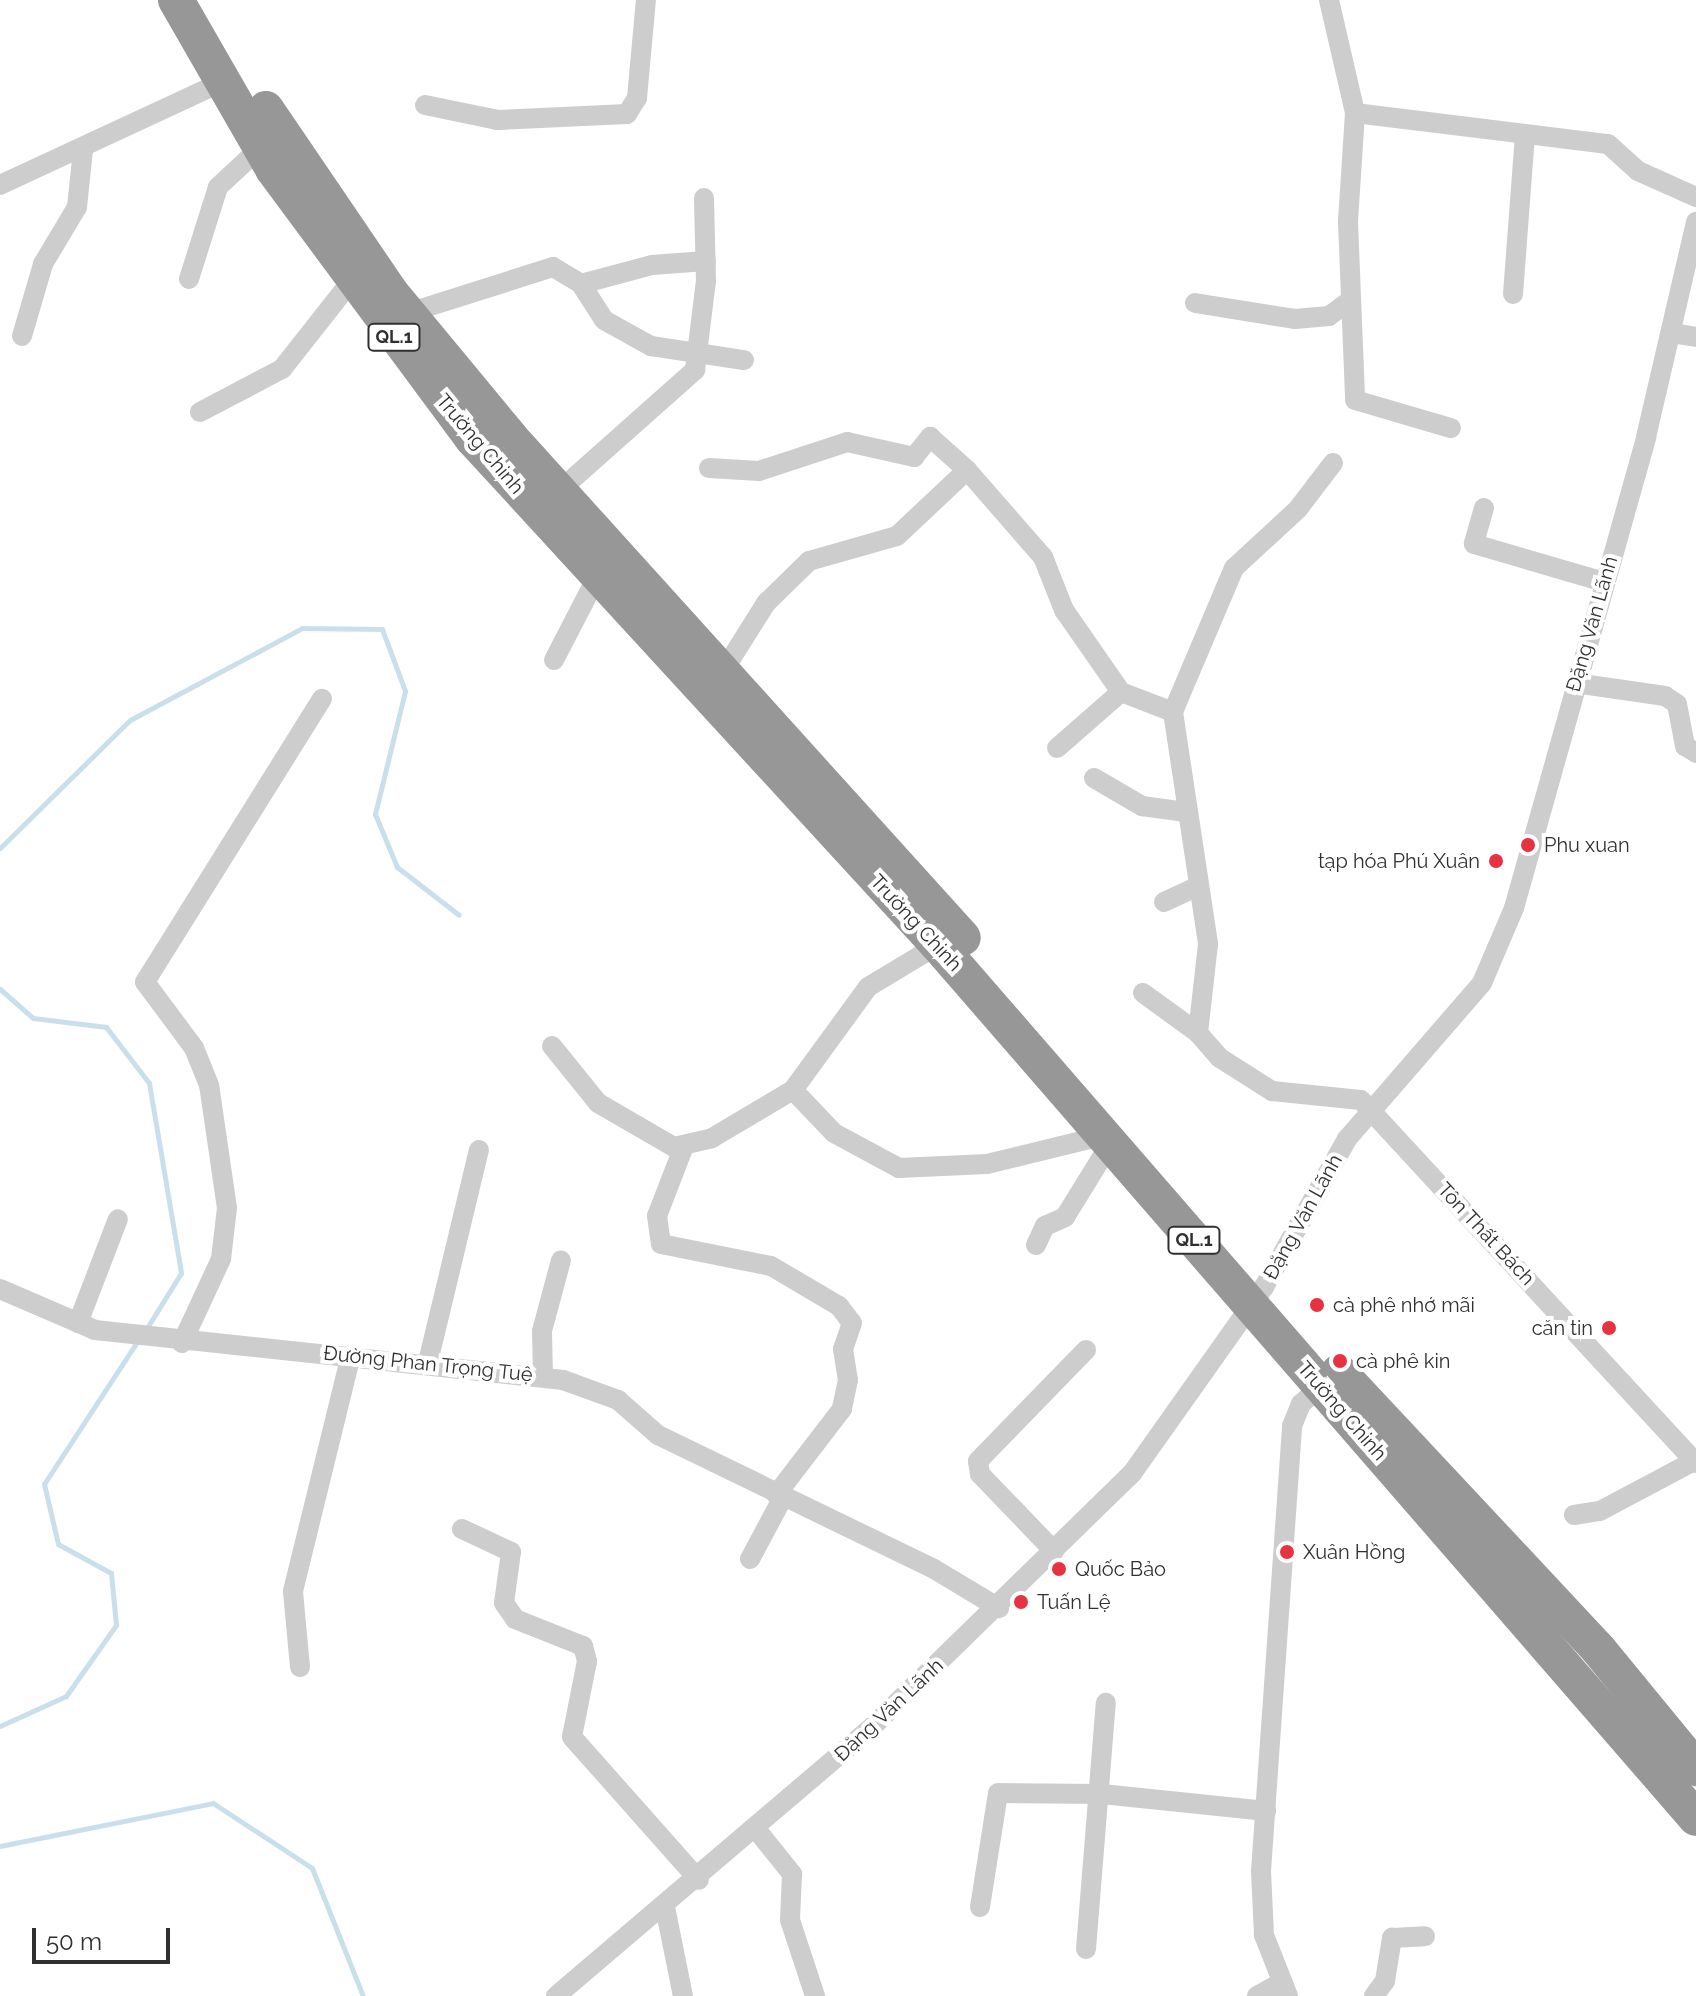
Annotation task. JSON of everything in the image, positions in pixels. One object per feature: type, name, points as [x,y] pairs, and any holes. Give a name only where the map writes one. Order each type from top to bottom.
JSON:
[{"type":"highway","name":"Trường Chinh","points":[[176,0],[261,147],[352,280],[473,439],[596,579],[665,631],[702,665],[874,835],[1696,1818]]},
{"type":"highway","name":"Trường Chinh","points":[[203,0],[281,134],[408,313],[560,490],[665,631]]},
{"type":"highway","name":"Trường Chinh","points":[[702,665],[1106,1140],[1256,1295]]},
{"type":"highway","name":"Trường Chinh","points":[[1330,1379],[1599,1650],[1696,1768]]},
{"type":"street","points":[[425,105],[498,120],[627,114],[637,98],[646,0]]},
{"type":"street","points":[[1329,0],[1355,113],[1351,300],[1355,400],[1451,428]]},
{"type":"street","points":[[0,185],[83,150],[224,81]]},
{"type":"street","points":[[1355,113],[1608,144],[1638,171],[1696,197]]},
{"type":"street","points":[[1513,294],[1525,136]]},
{"type":"street","points":[[189,279],[218,187],[261,147]]},
{"type":"street","points":[[22,336],[43,264],[77,207],[83,150]]},
{"type":"street","points":[[560,490],[689,379],[699,355],[706,261],[704,198]]},
{"type":"street","name":"Đặng Văn Lãnh","points":[[556,1996],[699,1880],[756,1829],[999,1608],[1133,1472],[1256,1295],[1347,1139],[1373,1112],[1495,960],[1672,333],[1696,222]]},
{"type":"street","points":[[581,284],[652,265],[706,261]]},
{"type":"street","points":[[408,313],[542,267],[581,284],[604,320],[651,346],[744,360]]},
{"type":"street","points":[[200,412],[282,369],[352,280]]},
{"type":"street","points":[[1195,303],[1307,319],[1329,316],[1351,300]]},
{"type":"street","points":[[1672,333],[1696,337]]},
{"type":"street","points":[[709,468],[759,471],[847,442],[914,457],[930,437],[967,470],[1043,557],[1064,610],[1121,692],[1173,712]]},
{"type":"street","points":[[1198,1033],[1208,944],[1173,712],[1234,568],[1298,509],[1333,463]]},
{"type":"street","points":[[702,665],[809,561],[868,550],[897,536],[967,470]]},
{"type":"street","points":[[1484,508],[1474,544],[1604,582]]},
{"type":"street","points":[[554,660],[596,579]]},
{"type":"street","points":[[1575,683],[1665,696],[1677,704],[1685,746],[1696,753]]},
{"type":"street","points":[[1057,748],[1121,692]]},
{"type":"street","points":[[182,1343],[221,1259],[227,1208],[209,1085],[194,1048],[145,982],[322,699]]},
{"type":"street","points":[[1094,778],[1142,806],[1186,812]]},
{"type":"street","points":[[1164,902],[1199,886]]},
{"type":"street","points":[[552,1046],[616,1118],[643,1135],[684,1146],[712,1138],[793,1090],[868,987],[938,945]]},
{"type":"street","points":[[1143,993],[1198,1033],[1220,1058],[1272,1091],[1361,1100],[1373,1112]]},
{"type":"street","points":[[793,1090],[834,1133],[899,1168],[987,1164],[1106,1140]]},
{"type":"street","name":"Tôn Thất Bách","points":[[1373,1112],[1695,1462]]},
{"type":"street","points":[[1036,1245],[1045,1226],[1065,1217],[1106,1140]]},
{"type":"street","points":[[684,1146],[657,1216],[661,1244],[771,1266],[839,1306],[852,1323],[843,1349],[848,1380],[842,1409],[779,1497],[750,1559]]},
{"type":"street","points":[[428,1362],[479,1150]]},
{"type":"street","points":[[86,1327],[118,1219]]},
{"type":"street","points":[[543,1376],[542,1331],[561,1260]]},
{"type":"street","name":"Đường Phan Trọng Tuệ","points":[[0,1289],[86,1327],[182,1343],[428,1362],[543,1376],[618,1400],[658,1435],[779,1497],[934,1569],[999,1608]]},
{"type":"street","points":[[1054,1551],[980,1474],[978,1461],[1086,1350]]},
{"type":"street","points":[[300,1667],[293,1591],[351,1355]]},
{"type":"street","points":[[1257,1996],[1285,1989],[1261,1918],[1292,1426],[1330,1379]]},
{"type":"street","points":[[1574,1515],[1600,1511],[1695,1462]]},
{"type":"street","points":[[462,1529],[511,1552],[504,1603],[515,1619],[583,1646],[587,1661],[572,1737],[699,1880]]},
{"type":"street","points":[[1086,1949],[1102,1794],[1106,1703]]},
{"type":"street","points":[[980,1907],[998,1793],[1102,1794],[1266,1811]]},
{"type":"street","points":[[756,1829],[792,1874],[790,1920],[815,1996]]},
{"type":"street","points":[[665,1907],[683,1996]]},
{"type":"street","points":[[1379,1995],[1392,1938],[1425,1936]]},
{"type":"waterway","points":[[0,848],[130,720],[302,628],[382,629],[405,691],[375,814],[397,867],[459,915]]},
{"type":"waterway","points":[[0,989],[33,1018],[106,1027],[149,1083],[181,1273],[145,1331]]},
{"type":"waterway","points":[[0,1726],[66,1696],[116,1625],[111,1573],[58,1544],[44,1484],[139,1339]]},
{"type":"waterway","points":[[0,1846],[213,1803],[312,1868],[363,1996]]},
{"type":"place","name":"Phu xuan","points":[[1528,845]]},
{"type":"place","name":"tạp hóa Phú Xuân","points":[[1496,861]]},
{"type":"place","name":"cà phê nhớ mãi","points":[[1317,1305]]},
{"type":"place","name":"căn tin","points":[[1609,1328]]},
{"type":"place","name":"cà phê kin","points":[[1340,1361]]},
{"type":"place","name":"Xuân Hồng","points":[[1287,1552]]},
{"type":"place","name":"Quốc Bảo","points":[[1059,1569]]},
{"type":"place","name":"Tuấn Lệ","points":[[1021,1602]]}]
